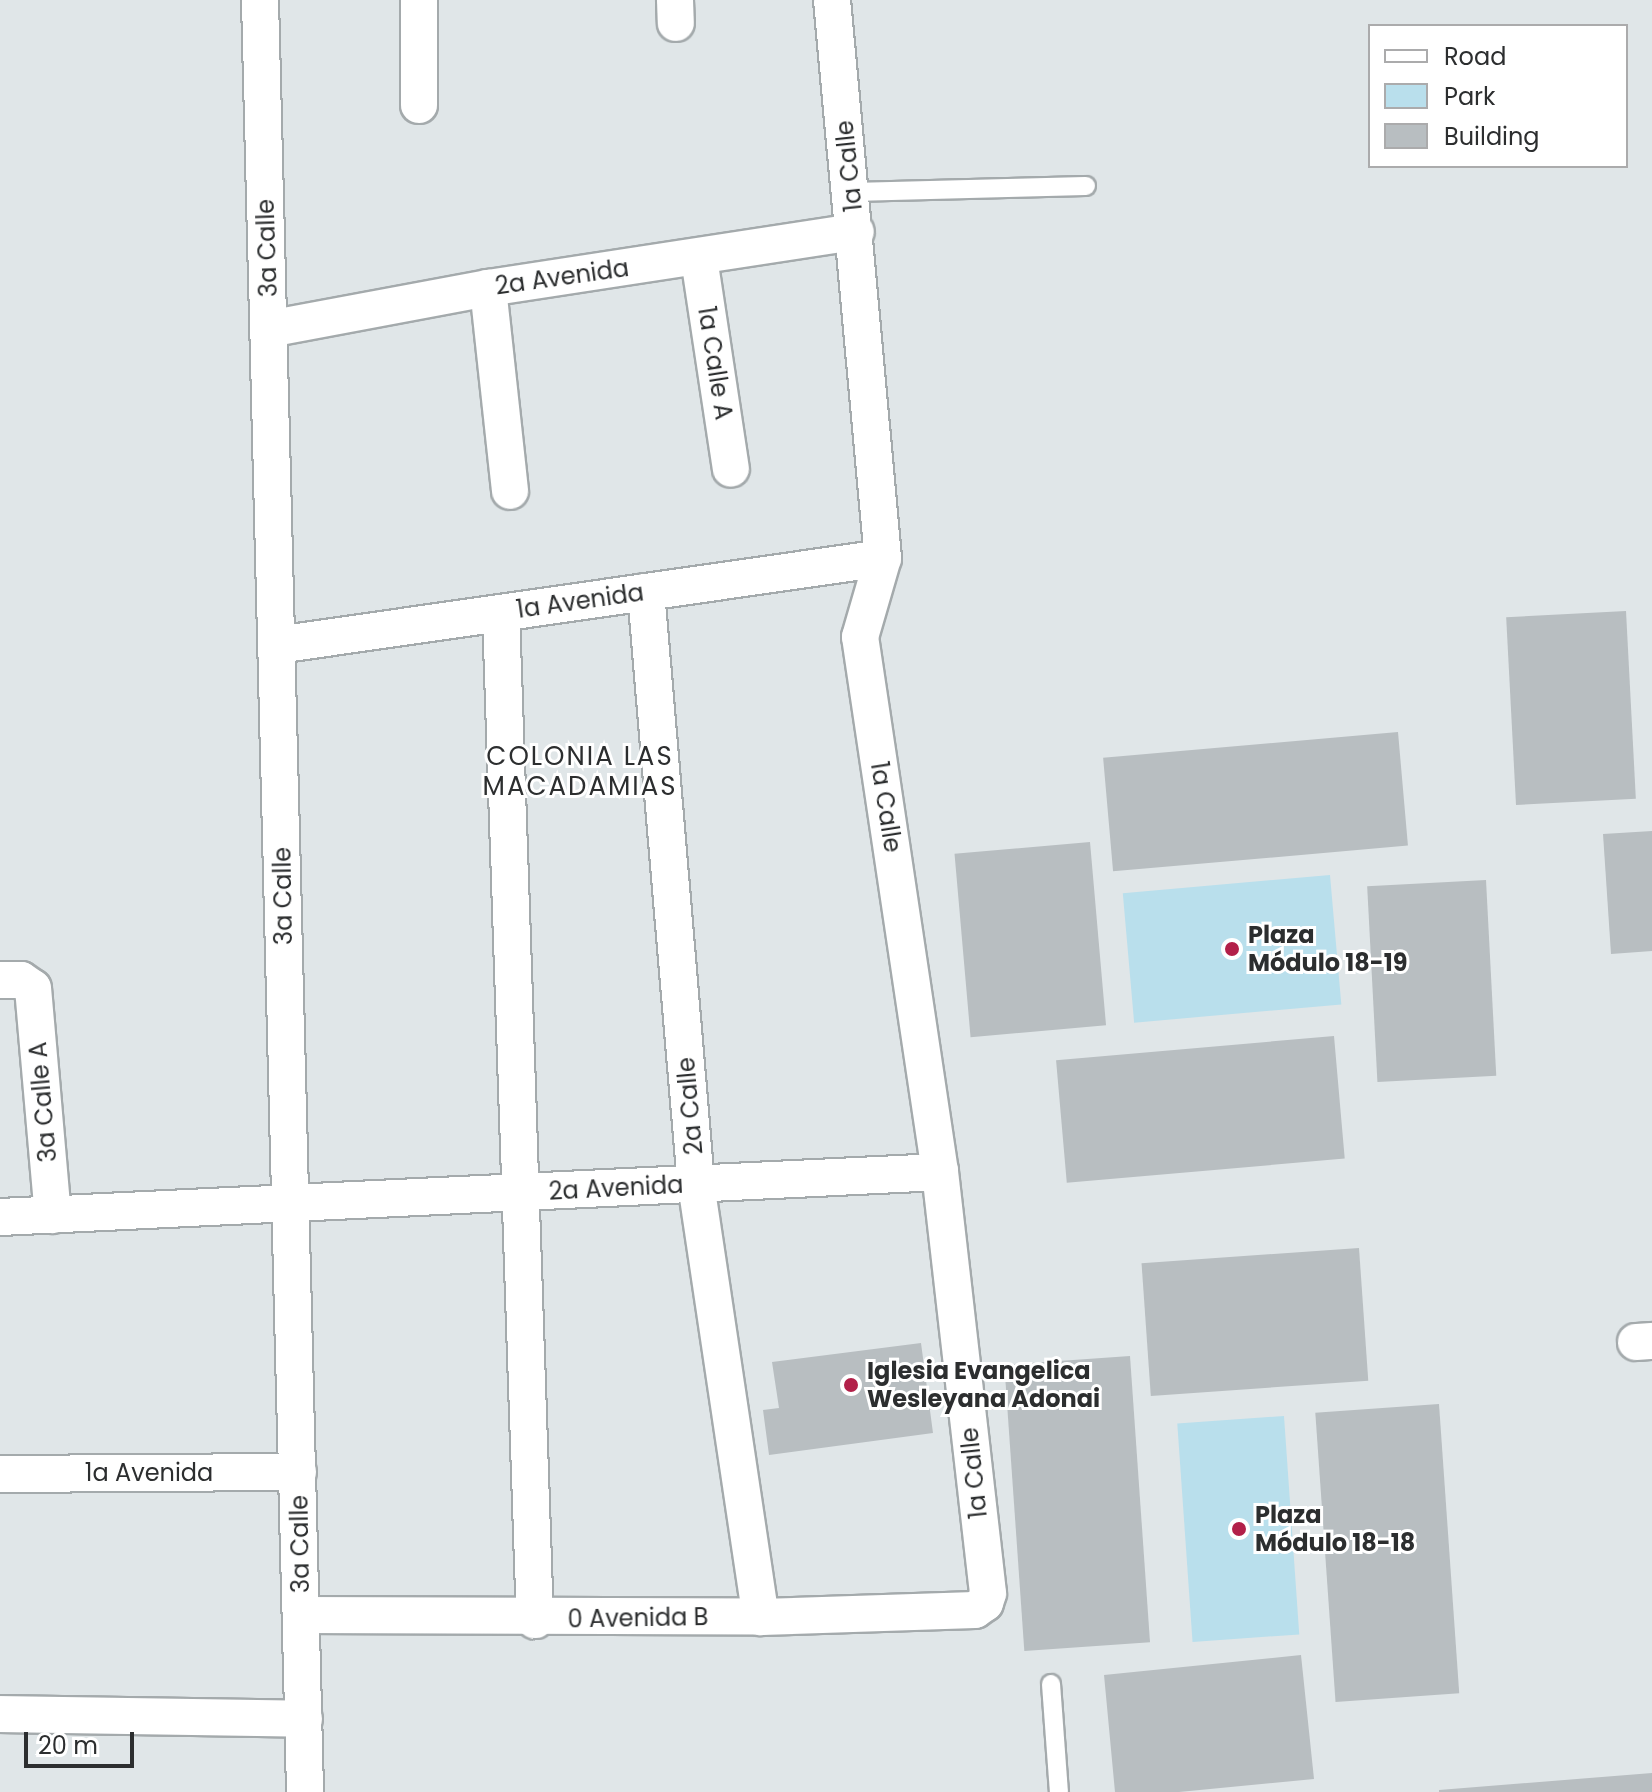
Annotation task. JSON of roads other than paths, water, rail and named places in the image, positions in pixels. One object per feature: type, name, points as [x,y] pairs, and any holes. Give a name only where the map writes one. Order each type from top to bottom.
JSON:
[{"type":"street","name":"3a Calle","points":[[260,0],[305,1792]]},
{"type":"street","points":[[419,0],[419,105]]},
{"type":"street","name":"1a Calle","points":[[832,0],[856,232],[883,558],[860,637],[940,1172],[988,1593],[975,1610]]},
{"type":"street","name":"2a Avenida","points":[[269,329],[488,288],[856,232]]},
{"type":"street","name":"1a Calle A","points":[[699,258],[731,469]]},
{"type":"street","points":[[488,288],[510,491]]},
{"type":"street","name":"1a Avenida","points":[[277,645],[883,558]]},
{"type":"street","name":"2a Calle","points":[[646,592],[696,1184],[761,1617]]},
{"type":"street","points":[[501,613],[535,1620]]},
{"type":"street","name":"3a Calle A","points":[[16,984],[53,1215]]},
{"type":"street","name":"2a Avenida","points":[[291,1203],[940,1172]]},
{"type":"street","points":[[0,1217],[291,1203]]},
{"type":"street","name":"1a Avenida","points":[[0,1474],[298,1472]]},
{"type":"street","name":"0 Avenida B","points":[[301,1615],[535,1620],[975,1610]]},
{"type":"street","points":[[0,1714],[304,1719]]},
{"type":"lane","points":[[852,192],[1086,186]]},
{"type":"lane","points":[[1051,1684],[1059,1792]]},
{"type":"place","name":"Plaza Módulo 18-19","points":[[1232,949]]},
{"type":"place","name":"Iglesia Evangelica Wesleyana Adonai","points":[[851,1385]]},
{"type":"place","name":"Plaza Módulo 18-18","points":[[1239,1529]]},
{"type":"district","name":"COLONIA LAS MACADAMIAS","points":[[580,772]]}]
